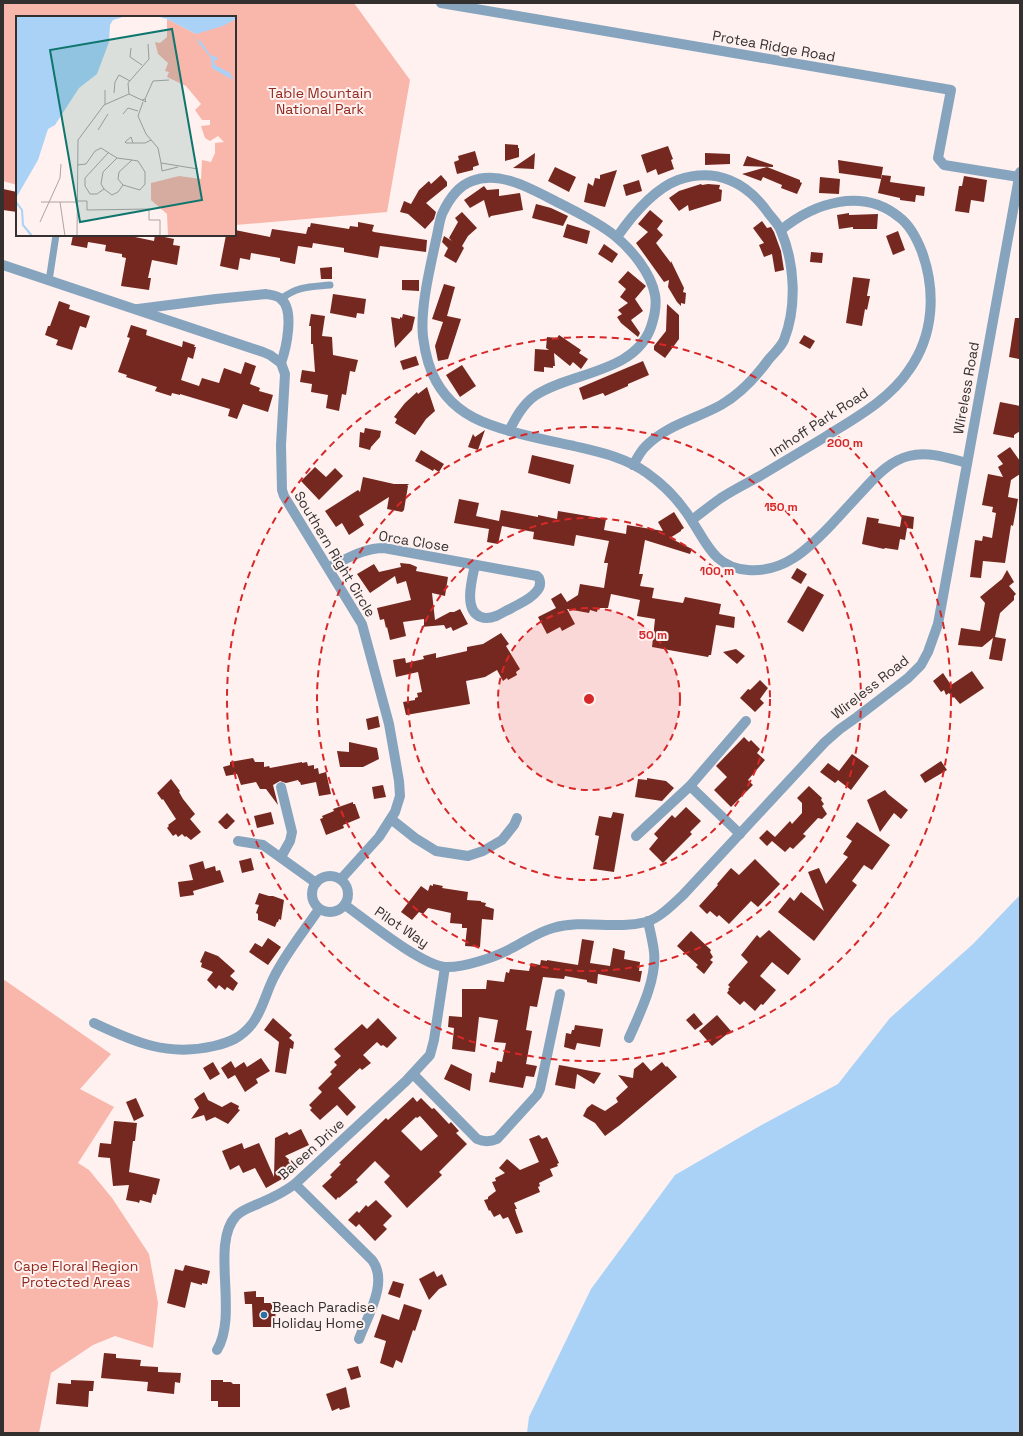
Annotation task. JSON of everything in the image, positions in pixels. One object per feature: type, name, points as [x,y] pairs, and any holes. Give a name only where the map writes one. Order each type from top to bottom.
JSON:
[{"type":"street","name":"Protea Ridge Road","points":[[441,3],[950,90],[938,158],[944,165],[1020,175]]},
{"type":"street","name":"Wireless Road","points":[[445,967],[471,964],[486,960],[512,949],[547,929],[563,925],[579,924],[613,926],[631,925],[648,921],[668,908],[683,895],[825,742],[908,678],[920,665],[928,652],[938,624],[1020,175]]},
{"type":"street","points":[[617,237],[630,218],[646,202],[677,180],[693,176],[723,177],[737,182],[746,188],[764,206],[781,230],[793,280],[793,300],[790,320],[783,342],[759,372],[737,394],[722,405],[659,435],[644,448],[633,465]]},
{"type":"street","points":[[509,432],[521,409],[535,396],[546,390],[611,365],[637,350],[646,340],[654,317],[655,295],[651,281],[642,266],[617,237],[581,214],[539,193],[519,184],[502,179],[489,178],[474,180],[463,186],[453,196],[442,215],[430,265],[424,310],[423,336],[428,360],[435,380],[451,402],[467,415],[483,423],[509,432],[603,452],[620,458],[647,472],[675,500],[692,520],[710,552],[727,565],[748,570],[766,570],[781,565],[799,555],[814,543],[872,480],[892,463],[908,456],[923,454],[936,455],[967,463]]},
{"type":"street","name":"Imhoff Park Road","points":[[692,520],[722,498],[860,415],[893,389],[909,370],[922,350],[928,327],[931,306],[930,284],[926,264],[919,245],[910,227],[899,217],[884,207],[866,202],[848,200],[833,202],[803,214],[781,230]]},
{"type":"street","points":[[3,266],[263,352],[270,355],[281,364]]},
{"type":"street","points":[[136,309],[266,294],[281,299]]},
{"type":"street","name":"Southern Right Circle","points":[[281,299],[286,307],[288,318],[287,342],[281,364],[285,378],[281,445],[282,490],[284,496],[362,624],[389,724],[400,788],[398,804],[391,819],[379,837],[341,880]]},
{"type":"street","name":"Orca Close","points":[[329,568],[364,550],[384,548],[475,566],[537,576],[541,583],[539,588],[532,596],[495,617],[489,618],[478,616],[474,612],[470,600],[471,581],[475,566]]},
{"type":"street","points":[[636,836],[690,786],[746,721]]},
{"type":"street","points":[[690,786],[740,834]]},
{"type":"street","points":[[281,858],[290,841],[292,832],[282,787]]},
{"type":"street","points":[[391,819],[415,838],[436,851],[468,856],[483,851],[502,840],[514,825],[517,818]]},
{"type":"street","points":[[238,841],[263,845],[316,883]]},
{"type":"street","points":[[326,876],[334,876],[341,880],[346,885],[348,892],[348,899],[345,904],[334,912],[327,912],[320,909],[314,903],[312,896],[316,883],[326,876]]},
{"type":"street","name":"Pilot Way","points":[[345,904],[418,956],[445,967]]},
{"type":"street","points":[[94,1023],[131,1040],[164,1049],[183,1050],[203,1048],[230,1042],[241,1035],[258,1015],[280,965],[320,909]]},
{"type":"street","points":[[629,1038],[648,991],[654,961],[653,945],[648,921]]},
{"type":"street","name":"Baleen Drive","points":[[217,1350],[221,1345],[225,1331],[226,1242],[229,1228],[235,1217],[241,1212],[284,1192],[295,1184],[413,1074],[431,1052],[445,967]]},
{"type":"street","points":[[413,1074],[477,1139],[486,1142],[497,1139],[537,1095],[540,1089],[560,994]]},
{"type":"street","points":[[295,1184],[372,1260],[376,1267],[378,1274],[378,1289],[359,1339]]},
{"type":"lane","points":[[49,280],[56,236]]},
{"type":"lane","points":[[281,299],[298,288],[330,285]]},
{"type":"green space","name":"Table Mountain National Park","points":[[3,3],[354,3],[410,80],[387,212],[236,225],[236,16],[16,16],[16,185],[3,181]]},
{"type":"green space","name":"Cape Floral Region Protected Areas","points":[[3,979],[111,1054],[80,1089],[114,1107],[78,1163],[89,1170],[112,1198],[149,1254],[158,1303],[153,1348],[115,1336],[93,1345],[51,1373],[39,1433],[3,1433]]},
{"type":"water","points":[[1020,895],[1020,1433],[527,1433],[529,1417],[591,1289],[675,1175],[758,1127],[838,1084],[890,1018],[973,944]]},
{"type":"building","points":[[505,144],[518,145],[519,157],[505,161]]},
{"type":"building","points":[[668,146],[673,159],[671,160],[674,169],[658,175],[656,169],[647,173],[641,155]]},
{"type":"building","points":[[475,151],[479,165],[473,167],[473,170],[457,174],[454,162],[459,160],[458,156]]},
{"type":"building","points":[[535,153],[534,169],[513,168]]},
{"type":"building","points":[[705,153],[730,154],[730,164],[705,165]]},
{"type":"building","points":[[747,156],[773,165],[773,167],[743,166]]},
{"type":"building","points":[[838,160],[883,167],[881,179],[839,173]]},
{"type":"building","points":[[555,167],[576,177],[569,192],[548,181]]},
{"type":"building","points":[[767,167],[800,180],[802,183],[797,194],[781,188],[782,185],[763,177],[761,181],[742,174]]},
{"type":"building","points":[[617,170],[605,207],[584,202],[588,183],[593,186],[595,178],[600,179],[600,175]]},
{"type":"building","points":[[441,175],[447,182],[447,186],[426,203],[436,212],[434,219],[425,229],[408,214],[400,212],[404,201],[411,204],[419,190],[429,181],[431,184]]},
{"type":"building","points":[[882,175],[891,176],[890,182],[925,187],[924,196],[916,195],[915,202],[900,200],[900,198],[878,193]]},
{"type":"building","points":[[964,176],[987,180],[984,202],[971,200],[969,213],[955,211],[959,186],[962,186]]},
{"type":"building","points":[[820,177],[840,179],[839,194],[819,193]]},
{"type":"building","points":[[639,180],[642,191],[626,196],[623,185]]},
{"type":"building","points":[[701,184],[720,185],[719,189],[722,190],[721,201],[689,211],[688,205],[679,211],[669,198],[679,191]]},
{"type":"building","points":[[484,186],[487,190],[499,189],[499,196],[520,193],[523,210],[491,216],[489,218],[484,200],[470,208],[464,200]]},
{"type":"building","points":[[3,189],[16,192],[16,212],[3,210]]},
{"type":"building","points":[[536,204],[551,208],[568,216],[563,226],[532,218]]},
{"type":"building","points":[[650,210],[663,221],[657,229],[663,235],[656,243],[671,263],[671,261],[684,288],[683,292],[686,293],[685,304],[681,303],[681,306],[668,287],[669,280],[664,282],[636,243],[648,232],[638,224]]},
{"type":"building","points":[[462,212],[477,228],[468,236],[462,246],[464,248],[456,263],[444,256],[448,248],[442,242],[444,236],[452,241],[449,238],[458,222],[455,218]]},
{"type":"building","points":[[849,213],[849,215],[878,214],[877,229],[853,229],[853,227],[839,229],[837,215]]},
{"type":"building","points":[[762,221],[767,228],[771,227],[774,232],[781,251],[784,270],[775,272],[772,254],[764,257],[759,245],[764,243],[753,228]]},
{"type":"building","points":[[358,222],[374,225],[372,231],[374,232],[427,240],[426,252],[380,246],[378,258],[344,252],[344,248],[313,243],[312,248],[298,246],[295,264],[280,261],[280,258],[251,253],[250,260],[240,258],[238,270],[220,266],[226,236],[236,236],[236,230],[270,237],[272,229],[306,234],[311,223],[349,229],[350,226],[358,227]]},
{"type":"building","points":[[567,224],[590,231],[587,244],[563,237]]},
{"type":"building","points":[[898,231],[905,250],[893,255],[886,236]]},
{"type":"building","points":[[73,236],[136,236],[154,241],[155,236],[160,236],[174,239],[173,245],[180,246],[177,265],[152,260],[148,278],[151,278],[149,290],[121,286],[126,258],[122,257],[122,254],[105,251],[106,245],[88,242],[87,248],[71,245]]},
{"type":"building","points":[[604,244],[618,254],[612,263],[598,254]]},
{"type":"building","points":[[811,252],[823,253],[822,263],[810,262]]},
{"type":"building","points":[[332,267],[332,279],[321,279],[320,268]]},
{"type":"building","points":[[628,271],[646,286],[635,299],[643,311],[631,320],[640,333],[638,337],[621,323],[617,317],[622,314],[618,310],[628,303],[620,297],[626,289],[618,282]]},
{"type":"building","points":[[853,277],[870,279],[867,296],[870,296],[867,310],[865,309],[862,326],[846,323]]},
{"type":"building","points":[[402,280],[419,280],[419,291],[402,290]]},
{"type":"building","points":[[444,284],[455,287],[447,316],[461,319],[448,359],[438,361],[435,346],[443,322],[432,319]]},
{"type":"building","points":[[333,294],[366,299],[364,314],[357,313],[356,318],[330,313]]},
{"type":"building","points":[[59,301],[70,305],[69,309],[90,316],[86,328],[80,326],[72,350],[56,345],[58,340],[45,335]]},
{"type":"building","points":[[667,304],[679,315],[679,339],[665,358],[654,350],[654,346],[666,331]]},
{"type":"building","points":[[311,314],[325,316],[322,336],[332,337],[333,355],[358,360],[355,372],[350,371],[346,395],[342,394],[339,411],[326,408],[328,395],[311,392],[312,384],[300,382],[302,370],[315,372],[313,344],[311,344],[311,326],[309,326]]},
{"type":"building","points":[[403,314],[415,317],[412,330],[395,348],[391,317],[400,319],[400,317],[402,318]]},
{"type":"building","points":[[1015,318],[1020,318],[1019,359],[1009,357]]},
{"type":"building","points":[[131,325],[147,330],[146,335],[182,347],[183,341],[195,345],[194,347],[196,347],[193,359],[188,357],[181,380],[199,386],[202,378],[219,383],[224,368],[241,374],[245,362],[256,366],[250,384],[260,388],[259,391],[273,395],[268,412],[243,404],[237,419],[228,416],[230,409],[180,394],[172,393],[171,396],[155,391],[157,387],[126,377],[127,375],[118,372],[130,338],[127,337]]},
{"type":"building","points":[[559,335],[581,350],[579,353],[588,359],[581,369],[573,362],[570,366],[554,353],[555,366],[553,366],[553,368],[544,367],[544,372],[534,371],[535,349],[549,350],[546,348],[547,337],[557,338]]},
{"type":"building","points":[[804,335],[815,341],[810,349],[799,343]]},
{"type":"building","points":[[416,356],[419,365],[403,370],[400,361]]},
{"type":"building","points":[[643,361],[649,375],[605,396],[603,393],[583,400],[579,388]]},
{"type":"building","points":[[462,365],[476,386],[460,397],[446,375]]},
{"type":"building","points":[[427,387],[435,411],[426,419],[415,435],[395,423],[397,419],[394,417],[405,403],[417,392],[418,394]]},
{"type":"building","points":[[1000,402],[1020,406],[1020,431],[1014,435],[1014,438],[993,434]]},
{"type":"building","points":[[365,428],[381,431],[380,437],[370,450],[359,447],[360,432],[364,433]]},
{"type":"building","points":[[485,430],[478,450],[468,447],[473,434],[475,437]]},
{"type":"building","points":[[1010,447],[1020,461],[1020,474],[1011,480],[1008,497],[1018,499],[1013,526],[1011,525],[1005,563],[983,561],[981,578],[970,577],[975,540],[982,541],[983,536],[992,538],[996,513],[992,512],[993,507],[982,505],[988,474],[1003,477],[998,467],[1003,464],[997,456]]},
{"type":"building","points":[[421,450],[444,464],[439,472],[434,469],[433,471],[415,461]]},
{"type":"building","points":[[532,455],[574,465],[570,484],[528,473]]},
{"type":"building","points":[[315,467],[326,477],[335,468],[343,476],[319,500],[301,481]]},
{"type":"building","points":[[363,477],[394,484],[409,484],[407,486],[404,510],[402,512],[387,509],[389,497],[359,516],[364,525],[349,535],[342,523],[336,527],[325,511],[358,490],[360,492]]},
{"type":"building","points":[[459,499],[479,503],[476,516],[499,521],[501,510],[557,519],[558,511],[606,519],[604,530],[626,534],[627,525],[663,531],[658,522],[674,512],[684,528],[670,538],[692,549],[690,554],[645,540],[639,574],[643,574],[640,586],[654,588],[652,598],[683,603],[685,597],[721,604],[719,614],[735,617],[734,628],[716,625],[711,655],[708,657],[652,647],[655,619],[637,616],[640,600],[611,594],[608,608],[598,608],[597,612],[590,610],[589,613],[567,609],[575,624],[562,631],[560,627],[547,634],[538,617],[556,608],[551,599],[561,593],[567,602],[578,595],[580,584],[604,588],[608,563],[604,563],[609,541],[576,535],[574,546],[533,539],[534,532],[502,526],[498,544],[487,542],[489,529],[454,523]]},
{"type":"building","points":[[902,515],[914,517],[913,529],[907,528],[905,540],[900,539],[898,550],[884,549],[862,544],[867,517],[879,519],[878,523],[900,527]]},
{"type":"building","points":[[400,563],[410,564],[417,567],[416,571],[448,577],[445,596],[432,593],[435,620],[450,612],[460,609],[468,624],[453,631],[451,627],[446,629],[444,625],[421,627],[424,625],[424,619],[403,622],[406,636],[390,640],[384,619],[380,620],[377,608],[411,600],[406,581],[397,584],[395,576],[370,593],[357,574],[374,564],[379,572],[401,567]]},
{"type":"building","points":[[797,568],[807,574],[801,584],[791,578]]},
{"type":"building","points":[[1007,570],[1014,582],[1009,586],[1016,594],[1014,596],[1014,600],[1000,613],[995,637],[1006,639],[1002,661],[989,659],[993,638],[982,647],[958,645],[961,628],[980,631],[985,603],[980,597],[1002,579]]},
{"type":"building","points":[[808,586],[824,595],[803,632],[787,622]]},
{"type":"building","points":[[501,633],[509,644],[506,646],[520,669],[516,672],[517,675],[503,681],[497,670],[485,677],[466,681],[470,704],[406,715],[403,702],[415,700],[415,698],[418,697],[417,693],[422,692],[418,672],[396,677],[393,660],[405,658],[406,663],[424,659],[423,656],[436,653],[436,658],[467,651],[467,647],[483,644]]},
{"type":"building","points":[[736,649],[745,656],[737,664],[723,652]]},
{"type":"building","points":[[972,671],[984,688],[960,704],[949,693],[946,695],[944,690],[941,692],[933,681],[943,673],[951,685]]},
{"type":"building","points":[[760,680],[768,688],[760,699],[764,703],[755,712],[740,698],[748,689],[750,690]]},
{"type":"building","points":[[378,716],[380,727],[368,730],[366,719]]},
{"type":"building","points":[[744,737],[749,742],[751,740],[760,749],[757,753],[765,760],[748,780],[753,785],[731,807],[714,790],[727,777],[716,766]]},
{"type":"building","points":[[349,742],[377,748],[379,759],[363,767],[340,767],[337,751],[349,752]]},
{"type":"building","points":[[852,754],[869,766],[851,790],[838,780],[835,783],[820,772],[828,763],[839,771]]},
{"type":"building","points":[[253,758],[255,762],[264,762],[264,767],[269,766],[270,768],[302,762],[307,762],[308,766],[314,765],[314,769],[318,768],[319,774],[326,772],[331,794],[319,796],[316,782],[301,785],[298,780],[286,783],[280,781],[273,785],[278,805],[266,789],[260,789],[256,782],[241,785],[237,774],[226,776],[223,767],[230,765],[230,762]]},
{"type":"building","points":[[941,761],[947,770],[925,783],[920,775]]},
{"type":"building","points":[[647,778],[666,781],[674,788],[662,801],[635,797],[638,779],[647,780]]},
{"type":"building","points":[[171,779],[180,791],[179,792],[183,799],[195,814],[190,819],[201,832],[191,840],[182,834],[178,837],[176,834],[173,836],[167,828],[169,826],[168,825],[176,819],[163,799],[162,800],[157,793]]},
{"type":"building","points":[[383,785],[386,797],[374,799],[372,787]]},
{"type":"building","points":[[809,786],[822,798],[821,800],[824,804],[822,806],[827,814],[822,819],[818,818],[803,834],[806,836],[793,849],[790,847],[785,852],[772,841],[767,846],[759,838],[767,830],[775,837],[790,821],[792,824],[802,813],[802,803],[797,798]]},
{"type":"building","points":[[885,790],[908,810],[901,819],[894,813],[880,832],[867,800]]},
{"type":"building","points":[[353,802],[360,818],[343,825],[344,828],[326,835],[320,819],[323,818],[322,816],[334,811],[333,809]]},
{"type":"building","points":[[686,807],[701,821],[690,832],[692,834],[663,863],[649,849],[658,838],[654,834],[672,815],[675,818]]},
{"type":"building","points":[[271,812],[274,824],[257,828],[254,816]]},
{"type":"building","points":[[613,812],[624,814],[614,872],[593,869],[599,836],[595,835],[599,816],[611,818]]},
{"type":"building","points":[[227,813],[235,821],[227,829],[225,829],[218,822]]},
{"type":"building","points":[[857,822],[890,845],[872,870],[864,865],[852,881],[857,885],[814,941],[778,912],[790,897],[794,901],[801,892],[824,911],[808,872],[819,868],[826,884],[848,857],[843,854],[852,841],[846,837]]},
{"type":"building","points":[[251,858],[254,870],[242,873],[239,861]]},
{"type":"building","points":[[755,859],[780,884],[758,907],[751,901],[729,924],[719,915],[717,917],[710,911],[707,914],[699,906],[731,868],[739,875]]},
{"type":"building","points":[[203,861],[205,869],[215,866],[216,871],[220,870],[224,882],[193,891],[194,895],[180,897],[178,882],[193,880],[189,865]]},
{"type":"building","points":[[433,884],[443,886],[442,888],[468,892],[467,900],[481,901],[486,903],[485,906],[494,909],[493,920],[482,919],[480,947],[465,946],[467,928],[462,928],[462,924],[450,923],[451,913],[428,908],[423,914],[419,912],[412,920],[401,912],[421,886],[428,891],[430,885],[433,886]]},
{"type":"building","points":[[259,893],[284,900],[281,920],[279,919],[275,927],[258,920],[258,914],[256,913],[259,905],[255,904]]},
{"type":"building","points":[[769,930],[801,959],[788,975],[772,962],[760,976],[776,990],[763,1005],[761,1004],[755,1011],[744,1001],[740,1005],[727,993],[730,987],[728,985],[748,962],[741,955],[757,935],[760,938]]},
{"type":"building","points":[[691,931],[711,950],[710,952],[713,957],[710,960],[713,962],[704,974],[696,967],[698,965],[677,946]]},
{"type":"building","points":[[268,938],[281,947],[268,965],[249,952],[255,943],[262,947]]},
{"type":"building","points":[[582,939],[594,941],[590,963],[610,966],[613,948],[625,951],[624,959],[640,962],[639,971],[642,971],[640,982],[598,974],[597,984],[587,982],[587,980],[565,976],[564,979],[543,977],[537,1007],[530,1006],[526,1030],[532,1031],[526,1064],[537,1066],[534,1077],[526,1076],[523,1088],[489,1082],[491,1072],[495,1073],[497,1061],[502,1062],[506,1043],[494,1042],[498,1020],[479,1017],[475,1052],[452,1049],[454,1028],[448,1027],[449,1016],[462,1017],[462,989],[486,989],[487,980],[504,982],[506,972],[509,973],[510,969],[529,971],[531,963],[540,965],[541,960],[578,965]]},
{"type":"building","points":[[205,951],[218,956],[235,971],[230,976],[238,983],[233,991],[227,987],[225,990],[219,985],[216,989],[207,980],[213,972],[201,967],[202,963],[200,962]]},
{"type":"building","points":[[694,1013],[703,1024],[695,1030],[686,1020]]},
{"type":"building","points":[[717,1015],[731,1031],[712,1046],[699,1031]]},
{"type":"building","points":[[273,1018],[292,1035],[289,1038],[294,1042],[293,1049],[290,1048],[286,1074],[275,1072],[279,1042],[264,1030]]},
{"type":"building","points":[[378,1018],[397,1038],[387,1048],[383,1045],[381,1046],[377,1042],[363,1055],[371,1063],[362,1070],[360,1068],[338,1088],[356,1107],[347,1116],[337,1105],[320,1120],[310,1110],[312,1108],[309,1105],[322,1092],[318,1088],[332,1074],[330,1072],[337,1065],[334,1062],[341,1056],[334,1049],[362,1024],[367,1029]]},
{"type":"building","points":[[575,1025],[603,1029],[600,1047],[577,1043],[575,1050],[564,1047],[566,1033],[571,1034]]},
{"type":"building","points":[[261,1058],[270,1071],[256,1079],[258,1083],[245,1092],[235,1075],[228,1079],[221,1068],[231,1061],[235,1068],[244,1062],[247,1067]]},
{"type":"building","points":[[213,1062],[220,1074],[210,1080],[203,1068]]},
{"type":"building","points":[[643,1062],[651,1071],[662,1062],[677,1077],[605,1136],[595,1123],[583,1116],[587,1108],[592,1104],[605,1111],[618,1102],[616,1098],[628,1087],[618,1075],[633,1078],[634,1069]]},
{"type":"building","points":[[451,1064],[472,1074],[470,1091],[444,1079]]},
{"type":"building","points":[[559,1065],[601,1073],[594,1084],[577,1074],[575,1089],[555,1085]]},
{"type":"building","points":[[204,1092],[208,1100],[222,1107],[231,1102],[239,1106],[238,1109],[240,1110],[228,1124],[215,1117],[206,1121],[204,1115],[191,1119],[199,1108],[194,1099]]},
{"type":"building","points":[[413,1097],[417,1102],[421,1098],[432,1109],[434,1108],[449,1124],[451,1122],[459,1131],[456,1133],[467,1144],[439,1172],[442,1175],[407,1208],[384,1182],[390,1176],[375,1161],[356,1180],[358,1182],[336,1200],[322,1186],[332,1177],[330,1175],[341,1164],[339,1163],[386,1118],[388,1120]],"holes":[[[420,1116],[438,1136],[421,1151],[401,1131],[416,1117],[417,1118]]]},
{"type":"building","points":[[136,1098],[144,1116],[134,1121],[126,1102]]},
{"type":"building","points":[[114,1121],[137,1123],[129,1172],[160,1179],[156,1195],[153,1194],[151,1203],[140,1200],[139,1203],[126,1200],[129,1185],[113,1186],[110,1158],[98,1157],[100,1143],[111,1144]]},
{"type":"building","points":[[301,1129],[309,1145],[285,1156],[297,1167],[289,1175],[266,1188],[255,1168],[243,1173],[239,1165],[230,1170],[222,1151],[242,1143],[244,1149],[259,1143],[274,1177],[275,1138],[287,1132],[289,1135]]},
{"type":"building","points":[[539,1135],[542,1139],[547,1137],[559,1163],[557,1164],[558,1166],[550,1169],[553,1176],[539,1183],[540,1186],[538,1187],[540,1192],[514,1203],[523,1232],[516,1234],[508,1217],[503,1219],[500,1214],[494,1217],[490,1210],[489,1211],[484,1200],[488,1199],[488,1197],[496,1191],[492,1182],[496,1181],[495,1178],[505,1173],[499,1168],[507,1159],[520,1170],[539,1162],[529,1139]]},
{"type":"building","points":[[376,1200],[392,1216],[383,1225],[387,1229],[375,1241],[359,1224],[356,1227],[348,1220],[357,1211],[359,1213],[366,1205],[368,1207]]},
{"type":"building","points":[[185,1265],[210,1271],[207,1284],[202,1283],[202,1285],[191,1282],[185,1308],[167,1303],[175,1269],[183,1271]]},
{"type":"building","points":[[434,1271],[437,1277],[442,1274],[447,1285],[439,1289],[429,1300],[419,1279]]},
{"type":"building","points":[[393,1281],[404,1284],[400,1298],[388,1294]]},
{"type":"building","name":"Beach Paradise Holiday Home","points":[[256,1291],[256,1297],[264,1297],[264,1303],[275,1303],[276,1327],[253,1327],[252,1304],[245,1304],[244,1292]]},
{"type":"building","points":[[404,1304],[422,1310],[415,1331],[413,1330],[402,1363],[396,1360],[393,1368],[380,1363],[386,1341],[374,1337],[382,1314],[399,1320]]},
{"type":"building","points":[[104,1353],[116,1354],[116,1358],[141,1360],[140,1366],[158,1367],[158,1372],[181,1373],[180,1383],[175,1382],[174,1394],[147,1391],[148,1382],[101,1378]]},
{"type":"building","points":[[358,1366],[361,1377],[351,1380],[347,1369]]},
{"type":"building","points":[[71,1380],[94,1381],[93,1391],[89,1391],[88,1407],[56,1404],[58,1383],[71,1384]]},
{"type":"building","points":[[211,1380],[223,1380],[223,1382],[240,1384],[240,1407],[218,1407],[218,1401],[211,1401]]},
{"type":"building","points":[[346,1387],[350,1407],[340,1410],[339,1408],[332,1411],[326,1394]]},
{"type":"place","name":"Beach Paradise Holiday Home","points":[[264,1315]]}]
